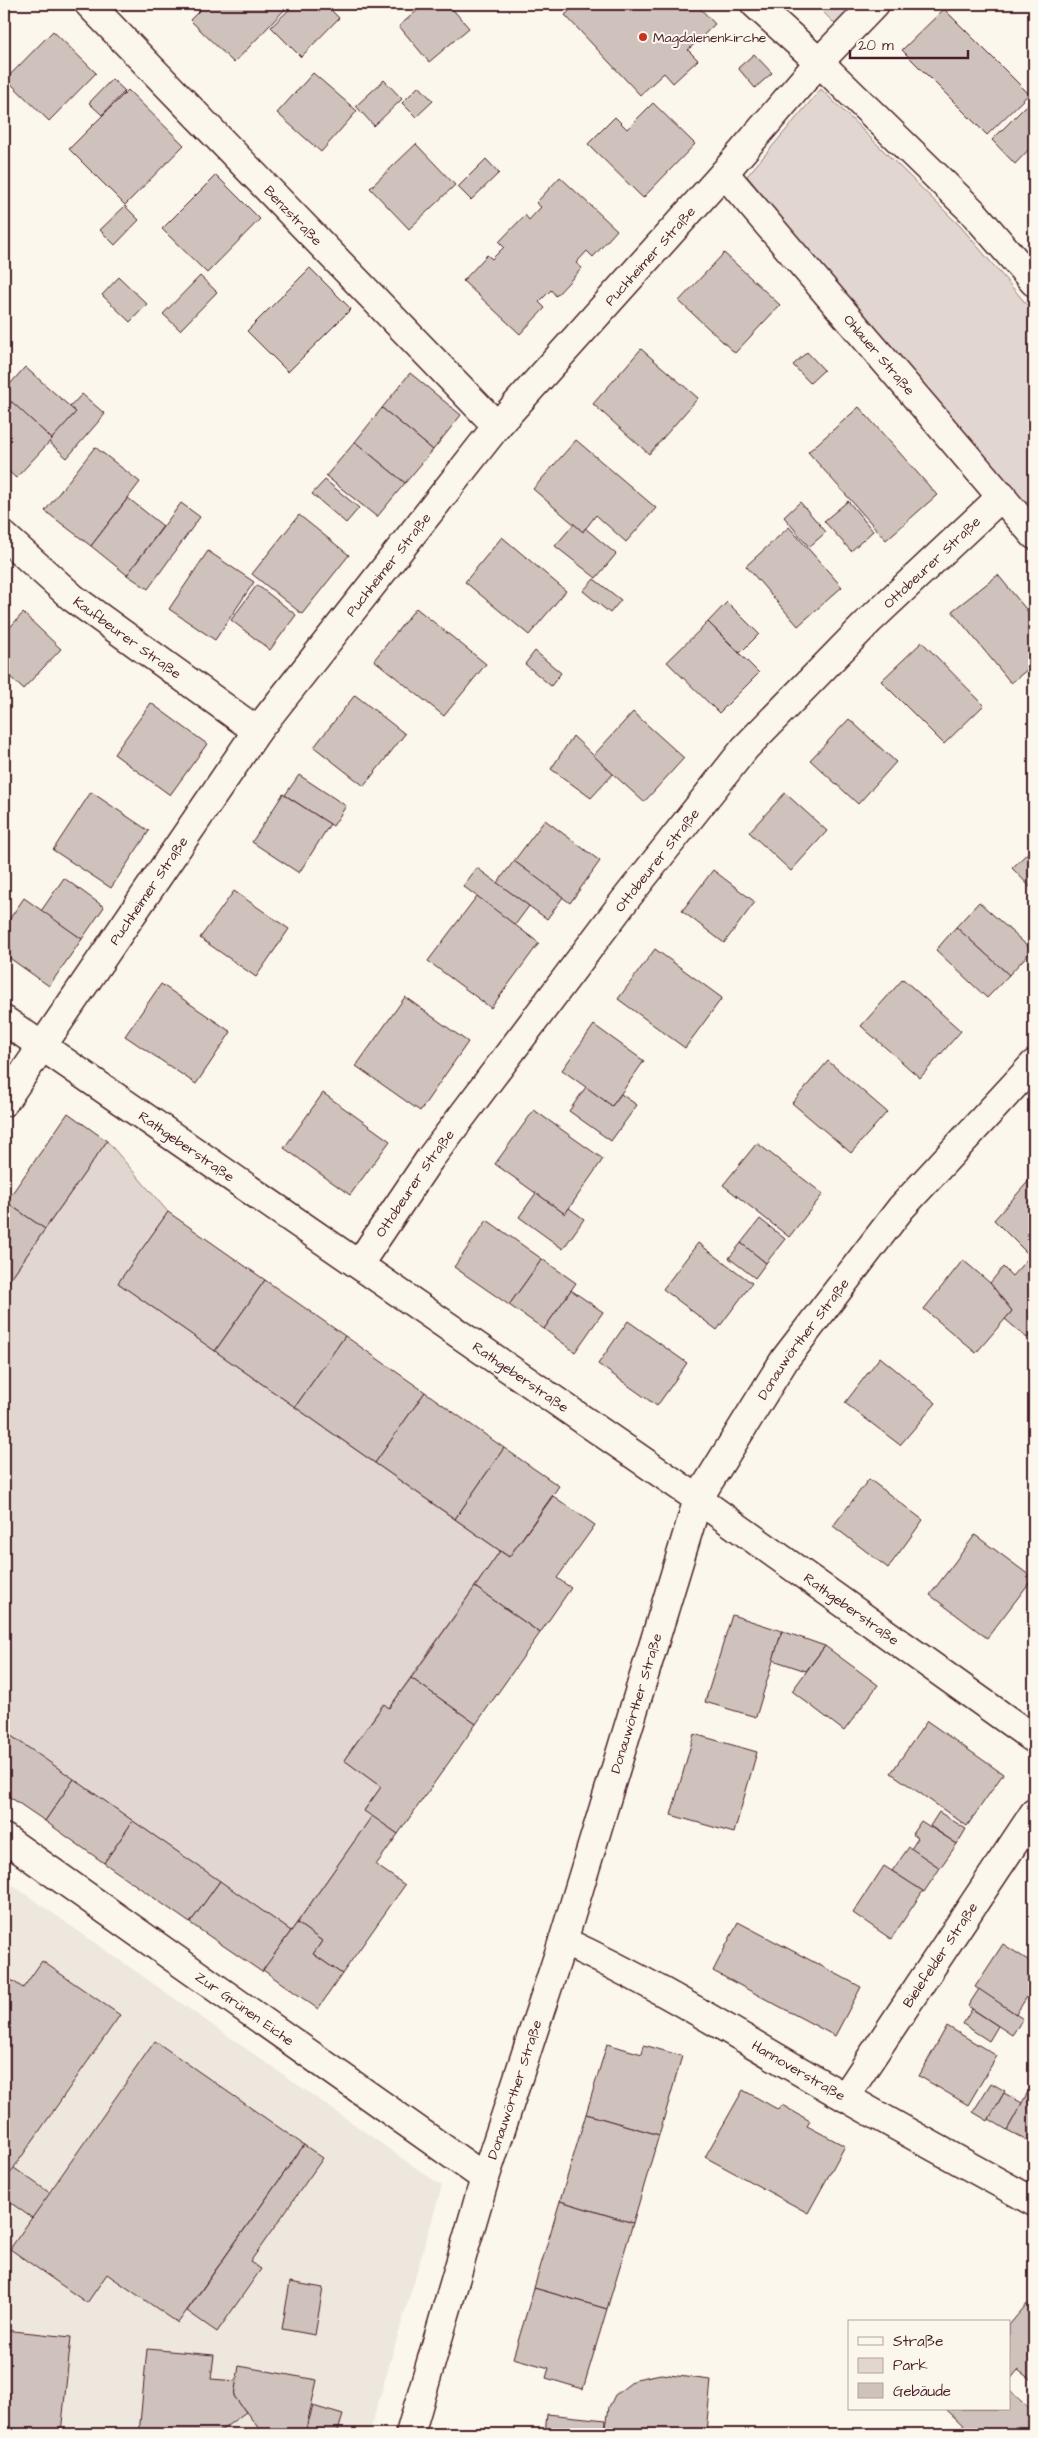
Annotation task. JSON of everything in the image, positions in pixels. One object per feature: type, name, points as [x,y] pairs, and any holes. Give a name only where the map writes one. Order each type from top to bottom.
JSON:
[{"type":"street","name":"Benzstraße","points":[[89,4],[497,426]]},
{"type":"street","points":[[755,4],[819,62],[973,212],[1034,282]]},
{"type":"street","name":"Puchheimer Straße","points":[[4,1102],[257,731],[497,426],[724,173],[819,62],[875,4]]},
{"type":"street","name":"Ohlauer Straße","points":[[724,173],[1034,535]]},
{"type":"street","name":"Ottobeurer Straße","points":[[359,1264],[435,1152],[625,900],[745,748],[870,620],[1002,496]]},
{"type":"street","name":"Kaufbeurer Straße","points":[[4,536],[73,598],[257,731]]},
{"type":"street","name":"Rathgeberstraße","points":[[4,1020],[698,1499],[1034,1739]]},
{"type":"street","name":"Donauwörther Straße","points":[[410,2434],[485,2178],[563,1941],[698,1499],[785,1359],[901,1208],[1034,1064]]},
{"type":"street","name":"Bielefelder Straße","points":[[845,2097],[1034,1813]]},
{"type":"street","name":"Zur Grünen Eiche","points":[[4,1838],[485,2178]]},
{"type":"street","name":"Hannoverstraße","points":[[563,1941],[611,1963],[702,2012],[845,2097],[1034,2202]]},
{"type":"shaded area","points":[[4,1879],[442,2186],[369,2434],[4,2434]]},
{"type":"green space","points":[[815,4],[859,4],[837,26]]},
{"type":"green space","points":[[821,89],[961,227],[1034,313],[1034,522],[747,176]]},
{"type":"green space","points":[[107,1141],[168,1212],[118,1283],[500,1551],[389,1708],[383,1704],[344,1760],[381,1787],[364,1810],[372,1816],[291,1931],[4,1731],[4,1288]]},
{"type":"building","points":[[206,4],[286,4],[288,6],[234,63],[190,20]]},
{"type":"building","points":[[295,4],[325,4],[339,18],[301,57],[271,27]]},
{"type":"building","points":[[425,4],[448,4],[469,28],[429,62],[399,26]]},
{"type":"building","name":"Magdalenenkirche","points":[[577,4],[696,4],[715,24],[688,50],[698,60],[673,83],[664,73],[640,95],[565,15]]},
{"type":"building","points":[[944,9],[1029,94],[987,135],[902,50]]},
{"type":"building","points":[[53,31],[96,73],[49,121],[6,79]]},
{"type":"building","points":[[754,54],[772,73],[755,88],[738,68]]},
{"type":"building","points":[[313,73],[357,111],[321,152],[277,113]]},
{"type":"building","points":[[112,79],[125,91],[102,115],[89,103]]},
{"type":"building","points":[[384,80],[402,99],[374,126],[356,106]]},
{"type":"building","points":[[419,86],[433,101],[416,117],[402,103]]},
{"type":"building","points":[[128,90],[184,145],[125,205],[69,149]]},
{"type":"building","points":[[653,103],[695,144],[643,198],[588,144],[615,117],[627,129]]},
{"type":"building","points":[[1029,103],[1034,108],[1034,144],[1015,164],[992,140]]},
{"type":"building","points":[[416,144],[455,185],[409,229],[370,188]]},
{"type":"building","points":[[486,159],[499,173],[471,200],[458,187]]},
{"type":"building","points":[[216,175],[260,219],[207,273],[162,229]]},
{"type":"building","points":[[560,177],[617,230],[593,257],[587,251],[576,263],[582,268],[556,296],[551,290],[539,302],[545,308],[520,334],[463,281],[487,255],[492,259],[504,247],[499,242],[525,215],[529,220],[541,207],[536,203]]},
{"type":"building","points":[[125,206],[139,220],[115,245],[100,230]]},
{"type":"building","points":[[724,253],[780,305],[735,353],[679,301]]},
{"type":"building","points":[[310,268],[351,309],[288,372],[247,331]]},
{"type":"building","points":[[200,276],[217,292],[180,330],[163,314]]},
{"type":"building","points":[[119,277],[147,304],[130,322],[102,295]]},
{"type":"building","points":[[641,349],[698,398],[649,454],[593,404]]},
{"type":"building","points":[[807,352],[824,370],[810,383],[793,365]]},
{"type":"building","points":[[25,367],[76,412],[52,439],[4,395],[4,391]]},
{"type":"building","points":[[410,373],[461,415],[433,450],[382,408]]},
{"type":"building","points":[[82,394],[105,414],[67,458],[49,442],[76,412],[70,407]]},
{"type":"building","points":[[12,402],[52,439],[16,478],[4,467],[4,411]]},
{"type":"building","points":[[859,407],[937,495],[886,540],[808,452]]},
{"type":"building","points":[[382,408],[433,450],[405,483],[355,442]]},
{"type":"building","points":[[576,440],[656,508],[626,542],[596,515],[583,532],[533,489]]},
{"type":"building","points":[[355,442],[405,483],[377,517],[326,476]]},
{"type":"building","points":[[95,447],[140,482],[91,546],[45,511]]},
{"type":"building","points":[[325,480],[359,508],[346,523],[312,494]]},
{"type":"building","points":[[128,498],[163,526],[127,575],[91,546]]},
{"type":"building","points":[[848,501],[873,531],[851,551],[824,521]]},
{"type":"building","points":[[800,502],[826,532],[809,547],[784,517]]},
{"type":"building","points":[[181,503],[200,517],[148,589],[127,575]]},
{"type":"building","points":[[299,515],[349,555],[302,614],[252,574]]},
{"type":"building","points":[[574,524],[583,532],[585,528],[616,554],[596,578],[555,546]]},
{"type":"building","points":[[789,527],[842,587],[798,626],[746,566]]},
{"type":"building","points":[[502,537],[566,591],[529,635],[465,582]]},
{"type":"building","points":[[208,551],[254,582],[215,640],[169,609]]},
{"type":"building","points":[[998,575],[1034,619],[1034,664],[1011,683],[952,611]]},
{"type":"building","points":[[594,579],[621,600],[610,613],[583,591]]},
{"type":"building","points":[[257,585],[296,615],[270,650],[231,620]]},
{"type":"building","points":[[727,602],[759,634],[740,653],[708,622]]},
{"type":"building","points":[[416,608],[486,664],[444,716],[374,660]]},
{"type":"building","points":[[23,613],[61,649],[23,689],[4,671],[4,634]]},
{"type":"building","points":[[708,622],[759,673],[719,713],[667,662]]},
{"type":"building","points":[[922,642],[984,705],[944,744],[881,681]]},
{"type":"building","points":[[535,651],[561,673],[551,686],[525,664]]},
{"type":"building","points":[[355,695],[405,734],[364,786],[314,747]]},
{"type":"building","points":[[151,703],[207,744],[170,795],[114,754]]},
{"type":"building","points":[[633,712],[684,758],[644,802],[593,756]]},
{"type":"building","points":[[849,719],[896,762],[858,804],[810,760]]},
{"type":"building","points":[[573,736],[613,774],[591,798],[551,769]]},
{"type":"building","points":[[299,775],[346,806],[333,826],[285,795]]},
{"type":"building","points":[[91,792],[149,831],[111,888],[53,850]]},
{"type":"building","points":[[785,793],[827,831],[791,871],[749,832]]},
{"type":"building","points":[[283,794],[330,824],[299,873],[252,842]]},
{"type":"building","points":[[545,820],[600,861],[570,903],[514,861]]},
{"type":"building","points":[[1034,847],[1034,891],[1012,868]]},
{"type":"building","points":[[514,861],[563,897],[547,919],[497,883]]},
{"type":"building","points":[[477,868],[529,906],[515,925],[463,886]]},
{"type":"building","points":[[713,870],[755,902],[724,943],[682,911]]},
{"type":"building","points":[[64,878],[104,907],[82,939],[41,911]]},
{"type":"building","points":[[234,891],[289,929],[256,977],[200,938]]},
{"type":"building","points":[[477,896],[539,943],[491,1008],[428,961]]},
{"type":"building","points":[[24,898],[82,939],[49,986],[4,954],[4,927]]},
{"type":"building","points":[[979,902],[1032,950],[1009,975],[956,927]]},
{"type":"building","points":[[956,927],[1009,975],[987,998],[936,950]]},
{"type":"building","points":[[655,949],[722,998],[685,1048],[618,999]]},
{"type":"building","points":[[903,979],[961,1031],[920,1078],[861,1026]]},
{"type":"building","points":[[161,984],[231,1032],[196,1084],[125,1036]]},
{"type":"building","points":[[405,997],[468,1042],[420,1111],[356,1066]]},
{"type":"building","points":[[594,1025],[644,1061],[612,1106],[562,1070]]},
{"type":"building","points":[[828,1061],[887,1112],[851,1153],[792,1103]]},
{"type":"building","points":[[586,1087],[612,1106],[621,1094],[637,1105],[611,1141],[569,1111]]},
{"type":"building","points":[[323,1093],[390,1141],[350,1195],[284,1148]]},
{"type":"building","points":[[534,1110],[603,1159],[565,1214],[495,1164]]},
{"type":"building","points":[[68,1113],[107,1141],[45,1229],[6,1202]]},
{"type":"building","points":[[757,1143],[823,1194],[789,1237],[723,1185]]},
{"type":"building","points":[[1034,1175],[1034,1260],[994,1220]]},
{"type":"building","points":[[536,1193],[565,1214],[569,1208],[584,1219],[563,1249],[519,1217]]},
{"type":"building","points":[[6,1202],[45,1229],[4,1288],[4,1205]]},
{"type":"building","points":[[168,1212],[265,1280],[215,1351],[118,1283]]},
{"type":"building","points":[[760,1219],[785,1239],[766,1263],[741,1243]]},
{"type":"building","points":[[487,1220],[542,1259],[509,1305],[454,1267]]},
{"type":"building","points":[[698,1243],[752,1283],[717,1330],[663,1289]]},
{"type":"building","points":[[741,1243],[766,1263],[755,1278],[729,1258]]},
{"type":"building","points":[[1030,1256],[1034,1260],[1034,1331],[1027,1338],[1005,1319],[1012,1311],[990,1283],[1003,1267],[1012,1276]]},
{"type":"building","points":[[542,1259],[576,1283],[544,1329],[509,1305]]},
{"type":"building","points":[[963,1260],[990,1283],[1012,1311],[976,1353],[924,1309]]},
{"type":"building","points":[[265,1280],[345,1336],[295,1407],[215,1351]]},
{"type":"building","points":[[571,1290],[603,1312],[575,1352],[544,1329]]},
{"type":"building","points":[[628,1321],[687,1363],[657,1406],[598,1364]]},
{"type":"building","points":[[345,1336],[425,1392],[375,1463],[295,1407]]},
{"type":"building","points":[[880,1357],[936,1403],[900,1445],[845,1403]]},
{"type":"building","points":[[425,1392],[504,1448],[455,1519],[375,1463]]},
{"type":"building","points":[[504,1448],[559,1486],[509,1557],[455,1519]]},
{"type":"building","points":[[869,1479],[923,1520],[888,1568],[833,1526]]},
{"type":"building","points":[[553,1496],[595,1525],[557,1578],[571,1588],[540,1633],[475,1587],[500,1551],[509,1557]]},
{"type":"building","points":[[975,1535],[1033,1578],[987,1638],[930,1595]]},
{"type":"building","points":[[475,1587],[540,1633],[476,1724],[411,1678]]},
{"type":"building","points":[[732,1615],[782,1631],[756,1717],[705,1702]]},
{"type":"building","points":[[782,1631],[825,1646],[806,1671],[773,1660]]},
{"type":"building","points":[[825,1646],[878,1685],[844,1731],[792,1691]]},
{"type":"building","points":[[411,1678],[476,1724],[398,1834],[364,1811],[381,1787],[344,1760],[384,1704],[389,1708]]},
{"type":"building","points":[[927,1721],[1003,1774],[967,1826],[891,1773]]},
{"type":"building","points":[[4,1731],[74,1779],[45,1821],[4,1793]]},
{"type":"building","points":[[694,1734],[757,1752],[734,1833],[671,1815]]},
{"type":"building","points":[[74,1779],[133,1821],[104,1863],[45,1821]]},
{"type":"building","points":[[939,1812],[966,1829],[957,1844],[930,1826]]},
{"type":"building","points":[[372,1816],[398,1834],[376,1865],[405,1885],[342,1974],[313,1954],[322,1941],[297,1923]]},
{"type":"building","points":[[133,1821],[220,1881],[190,1923],[104,1863]]},
{"type":"building","points":[[921,1821],[957,1844],[940,1868],[911,1849],[918,1838],[912,1834]]},
{"type":"building","points":[[909,1847],[940,1868],[924,1892],[892,1871]]},
{"type":"building","points":[[884,1866],[923,1891],[891,1939],[853,1913]]},
{"type":"building","points":[[220,1881],[291,1931],[262,1972],[190,1923]]},
{"type":"building","points":[[738,1922],[861,1987],[835,2036],[713,1971]]},
{"type":"building","points":[[297,1923],[322,1941],[313,1954],[342,1974],[318,2009],[263,1970]]},
{"type":"building","points":[[1003,1944],[1034,1964],[1034,1986],[1016,2014],[975,1987]]},
{"type":"building","points":[[42,1961],[120,2015],[4,2182],[4,1982],[7,1977],[23,1988]]},
{"type":"building","points":[[979,1989],[1023,2019],[1012,2035],[968,2006]]},
{"type":"building","points":[[972,2009],[998,2026],[989,2041],[963,2024]]},
{"type":"building","points":[[947,2026],[997,2056],[968,2105],[919,2076]]},
{"type":"building","points":[[155,2041],[304,2145],[178,2323],[107,2274],[87,2303],[10,2249]]},
{"type":"building","points":[[607,2044],[642,2054],[644,2045],[682,2056],[659,2135],[586,2114]]},
{"type":"building","points":[[1034,2081],[1034,2144],[1007,2130]]},
{"type":"building","points":[[991,2083],[1005,2091],[988,2121],[973,2112]]},
{"type":"building","points":[[743,2090],[779,2110],[782,2105],[810,2121],[807,2126],[845,2146],[808,2213],[705,2157]]},
{"type":"building","points":[[1004,2093],[1022,2103],[1007,2130],[989,2119]]},
{"type":"building","points":[[586,2114],[659,2135],[633,2223],[560,2201]]},
{"type":"building","points":[[304,2145],[323,2158],[250,2262],[261,2269],[217,2332],[187,2311]]},
{"type":"building","points":[[14,2168],[50,2193],[32,2218],[4,2198],[4,2182]]},
{"type":"building","points":[[560,2201],[633,2223],[607,2309],[534,2288]]},
{"type":"building","points":[[290,2282],[323,2288],[315,2335],[282,2329]]},
{"type":"building","points":[[534,2288],[607,2309],[583,2389],[546,2378],[549,2368],[513,2358]]},
{"type":"building","points":[[1027,2304],[1034,2310],[1034,2382],[1018,2370],[1010,2380],[1010,2324]]},
{"type":"building","points":[[4,2330],[71,2337],[61,2434],[4,2434]]},
{"type":"building","points":[[147,2349],[214,2355],[211,2379],[237,2381],[234,2396],[246,2412],[216,2434],[139,2434]]},
{"type":"building","points":[[239,2366],[317,2380],[305,2434],[263,2434],[234,2396]]},
{"type":"building","points":[[661,2374],[711,2380],[706,2432],[726,2432],[725,2434],[605,2434],[609,2407],[615,2395],[636,2379]]},
{"type":"building","points":[[1010,2391],[1034,2413],[1034,2434],[972,2434],[947,2410],[1010,2410]]},
{"type":"building","points":[[313,2406],[343,2415],[337,2434],[305,2434]]},
{"type":"building","points":[[547,2414],[606,2420],[605,2434],[545,2434]]},
{"type":"place","name":"Magdalenenkirche","points":[[643,37]]}]
